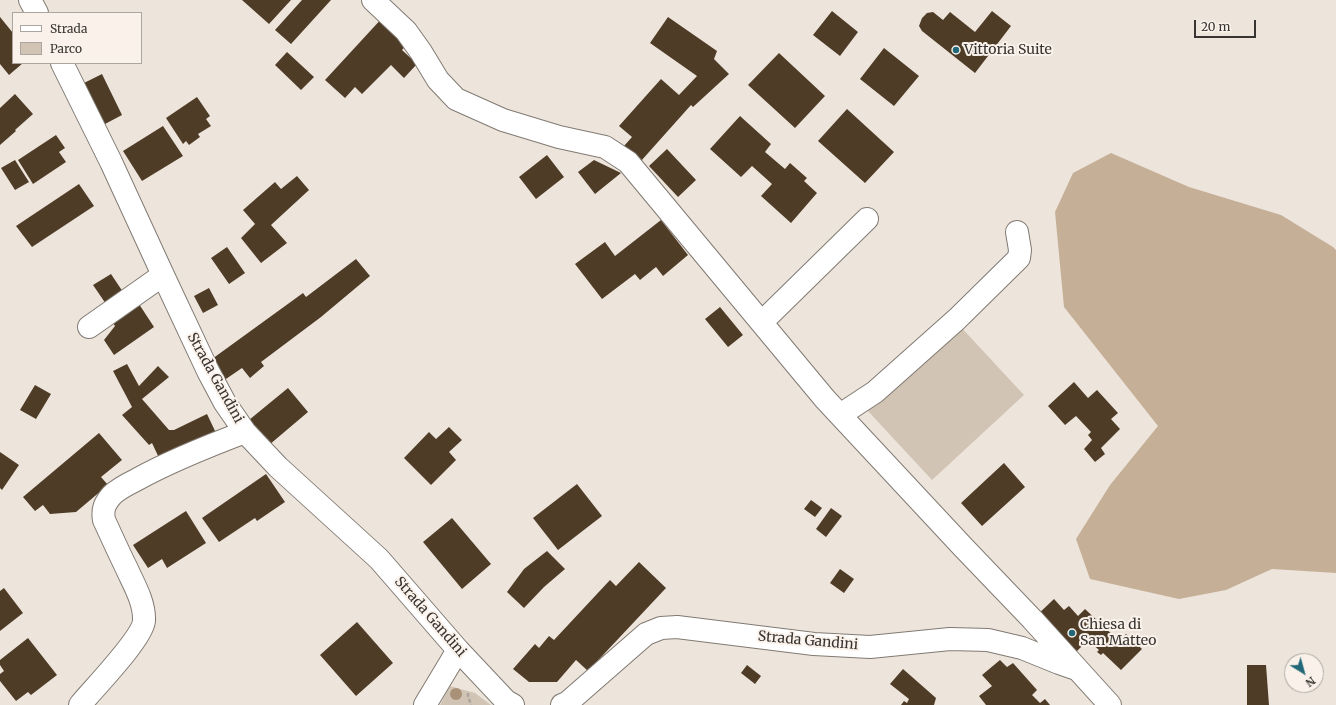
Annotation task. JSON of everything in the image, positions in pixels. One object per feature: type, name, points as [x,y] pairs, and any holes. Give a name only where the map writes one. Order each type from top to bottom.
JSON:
[{"type":"street","points":[[30,0],[36,12]]},
{"type":"street","points":[[373,0],[406,31],[422,52],[438,80],[456,99],[504,120],[559,137],[605,148],[628,162],[840,415],[963,547],[1027,613],[1110,705]]},
{"type":"street","name":"Strada Gandini","points":[[62,64],[114,168],[215,384],[225,403],[245,432],[278,467],[379,560],[458,650],[506,701],[513,705]]},
{"type":"street","points":[[762,322],[867,219]]},
{"type":"street","points":[[840,415],[875,392],[957,319],[1019,258],[1020,250],[1017,232]]},
{"type":"street","points":[[89,327],[163,275]]},
{"type":"street","points":[[80,705],[119,660],[138,635],[144,622],[143,608],[138,593],[104,520],[102,511],[106,503],[113,494],[149,472],[245,432]]},
{"type":"street","name":"Strada Gandini","points":[[562,705],[567,703],[646,634],[661,628],[677,627],[814,644],[870,646],[950,639],[988,640],[1022,648],[1077,669]]},
{"type":"street","points":[[425,705],[458,650]]},
{"type":"green space","points":[[959,325],[1024,395],[932,480],[867,410]]},
{"type":"green space","points":[[450,686],[475,693],[491,705],[440,705]]},
{"type":"shaded area","points":[[1111,153],[1189,187],[1281,215],[1336,250],[1336,573],[1272,569],[1226,590],[1179,599],[1090,579],[1076,539],[1110,485],[1158,426],[1064,307],[1055,212],[1073,173]]},
{"type":"building","points":[[242,0],[291,0],[269,24]]},
{"type":"building","points":[[302,0],[331,0],[291,44],[275,30]]},
{"type":"building","points":[[832,11],[858,32],[840,56],[813,35]]},
{"type":"building","points":[[992,11],[1011,26],[975,73],[922,31],[919,26],[922,18],[927,13],[933,12],[943,20],[950,12],[975,32]]},
{"type":"building","points":[[384,16],[410,41],[402,50],[417,64],[404,78],[391,65],[362,94],[355,87],[345,98],[325,80]]},
{"type":"building","points":[[0,17],[12,32],[12,64],[22,64],[9,75],[0,64]]},
{"type":"building","points":[[668,17],[717,51],[714,59],[729,74],[693,107],[691,105],[641,161],[624,146],[632,137],[619,126],[661,79],[679,95],[697,76],[650,43]]},
{"type":"building","points":[[884,48],[919,76],[894,106],[860,79]]},
{"type":"building","points":[[287,52],[314,77],[301,90],[275,65]]},
{"type":"building","points":[[779,53],[825,96],[795,128],[748,85]]},
{"type":"building","points":[[102,74],[122,115],[105,124],[84,83]]},
{"type":"building","points":[[15,94],[33,114],[0,145],[0,108]]},
{"type":"building","points":[[197,97],[210,116],[206,119],[211,126],[198,134],[200,137],[189,145],[186,141],[183,144],[166,118]]},
{"type":"building","points":[[847,109],[894,152],[865,183],[818,141]]},
{"type":"building","points":[[740,116],[771,144],[765,152],[785,169],[790,163],[807,178],[804,181],[817,193],[791,223],[761,196],[772,184],[752,166],[741,177],[710,149]]},
{"type":"building","points":[[163,126],[183,156],[142,181],[123,151]]},
{"type":"building","points":[[56,135],[65,148],[59,152],[66,162],[33,184],[18,160]]},
{"type":"building","points":[[667,149],[696,180],[678,197],[649,166]]},
{"type":"building","points":[[547,155],[564,177],[536,199],[519,177]]},
{"type":"building","points":[[15,160],[29,182],[15,190],[1,168]]},
{"type":"building","points":[[594,160],[621,173],[595,194],[578,172]]},
{"type":"building","points":[[297,176],[309,190],[271,225],[287,243],[261,263],[241,238],[255,224],[243,210],[275,182],[281,189]]},
{"type":"building","points":[[79,184],[94,206],[32,247],[16,226]]},
{"type":"building","points":[[661,220],[688,255],[663,276],[656,267],[640,280],[635,274],[602,299],[575,264],[605,242],[615,256]]},
{"type":"building","points":[[227,247],[245,273],[229,284],[211,258]]},
{"type":"building","points":[[356,259],[370,276],[321,317],[261,362],[264,366],[250,378],[242,368],[223,381],[212,359],[303,293],[306,297]]},
{"type":"building","points":[[111,274],[123,292],[106,304],[93,285]]},
{"type":"building","points":[[209,288],[218,305],[203,313],[194,296]]},
{"type":"building","points":[[137,301],[154,327],[114,355],[104,340],[115,326],[112,321]]},
{"type":"building","points":[[720,307],[743,335],[728,347],[705,319]]},
{"type":"building","points":[[127,364],[139,386],[158,366],[169,377],[142,399],[169,430],[174,430],[207,414],[216,433],[160,460],[152,443],[149,445],[122,415],[132,407],[113,371]]},
{"type":"building","points":[[1074,382],[1088,398],[1097,390],[1118,413],[1111,419],[1120,429],[1101,448],[1105,454],[1095,462],[1084,449],[1092,440],[1088,435],[1091,432],[1076,416],[1065,425],[1048,406]]},
{"type":"building","points":[[35,385],[51,394],[36,419],[20,410]]},
{"type":"building","points":[[288,388],[308,412],[269,445],[249,420]]},
{"type":"building","points":[[449,427],[462,440],[449,452],[456,460],[431,485],[404,458],[429,432],[436,439]]},
{"type":"building","points":[[99,433],[122,460],[101,477],[108,485],[76,512],[50,514],[43,505],[35,511],[23,497]]},
{"type":"building","points":[[0,452],[19,465],[2,490],[0,488]]},
{"type":"building","points":[[1004,463],[1025,487],[982,526],[961,503]]},
{"type":"building","points":[[266,474],[285,502],[257,521],[255,518],[219,542],[202,518]]},
{"type":"building","points":[[577,484],[602,516],[558,550],[533,518]]},
{"type":"building","points":[[811,500],[822,508],[815,517],[804,509]]},
{"type":"building","points":[[831,508],[842,516],[826,537],[816,529]]},
{"type":"building","points":[[186,511],[206,543],[167,568],[162,559],[148,568],[133,545]]},
{"type":"building","points":[[452,518],[491,564],[462,589],[423,542]]},
{"type":"building","points":[[547,551],[565,569],[544,587],[524,608],[507,592],[524,569]]},
{"type":"building","points":[[639,562],[666,588],[588,671],[576,660],[557,682],[529,682],[513,669],[535,644],[539,648],[549,636],[554,640],[610,580],[616,586]]},
{"type":"building","points":[[840,569],[854,579],[844,593],[830,583]]},
{"type":"building","points":[[4,588],[23,613],[0,631],[0,591]]},
{"type":"building","name":"Chiesa di San Matteo","points":[[1054,599],[1064,610],[1069,606],[1078,616],[1085,609],[1119,641],[1126,634],[1142,649],[1121,670],[1103,653],[1101,655],[1097,652],[1099,650],[1088,640],[1072,656],[1035,617]]},
{"type":"building","points":[[357,622],[393,663],[356,696],[320,655]]},
{"type":"building","points":[[28,638],[57,675],[31,695],[28,692],[16,701],[0,681],[0,674],[4,671],[0,665],[0,660]]},
{"type":"building","points":[[1000,660],[1007,667],[1013,663],[1037,690],[1032,695],[1040,703],[1045,699],[1050,705],[986,705],[979,696],[992,686],[982,675]]},
{"type":"building","points":[[747,665],[761,676],[755,684],[741,673]]},
{"type":"building","points":[[1247,665],[1266,665],[1269,705],[1247,705]]},
{"type":"building","points":[[903,669],[936,698],[934,705],[901,705],[904,701],[907,703],[909,699],[890,684]]},
{"type":"place","name":"Vittoria Suite","points":[[956,50]]},
{"type":"place","name":"Chiesa di San Matteo","points":[[1072,633]]}]
